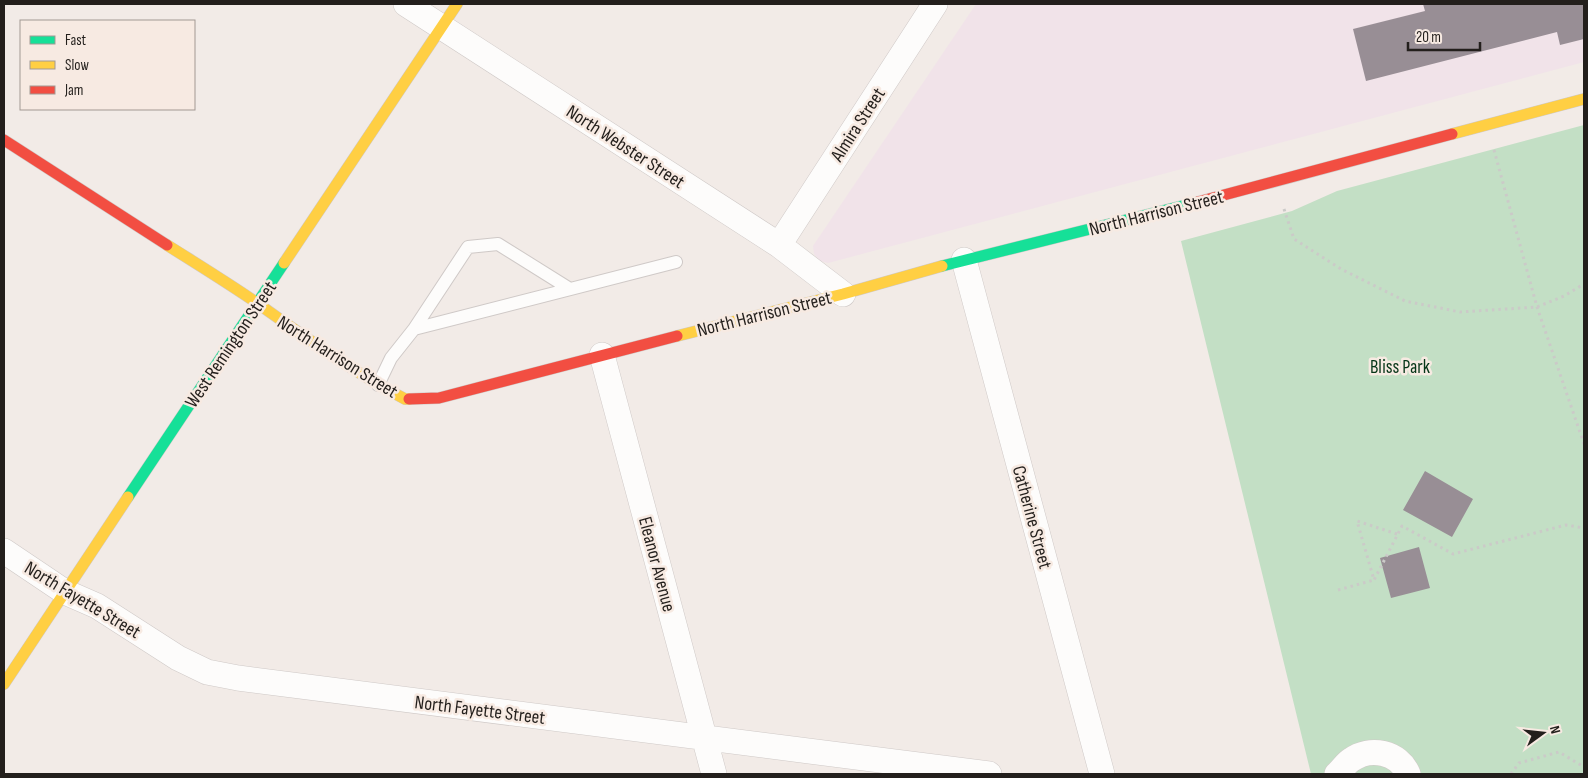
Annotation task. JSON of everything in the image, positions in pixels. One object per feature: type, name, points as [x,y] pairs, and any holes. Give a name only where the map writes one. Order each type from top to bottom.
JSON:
[{"type":"street","name":"North Webster Street","points":[[406,4],[780,245],[843,294]]},
{"type":"street","name":"West Remington Street","points":[[4,684],[457,4]]},
{"type":"street","name":"Almira Street","points":[[780,245],[935,4]]},
{"type":"street","name":"North Harrison Street","points":[[4,140],[257,303],[378,385],[405,398],[439,398],[843,294],[964,260],[1173,208],[1584,99]]},
{"type":"street","name":"Catherine Street","points":[[964,260],[1102,774]]},
{"type":"street","name":"Eleanor Avenue","points":[[602,355],[714,774]]},
{"type":"street","name":"North Fayette Street","points":[[4,551],[66,592],[97,606],[178,658],[207,672],[238,678],[989,774]]},
{"type":"street","points":[[1337,774],[1352,759],[1368,753],[1384,752],[1397,759],[1408,774]]},
{"type":"lane","points":[[378,385],[392,358],[414,329],[468,247],[498,244],[570,289]]},
{"type":"lane","points":[[414,329],[676,262]]},
{"type":"path","points":[[1493,145],[1537,307],[1584,444]]},
{"type":"path","points":[[1284,209],[1294,239],[1341,269],[1405,301],[1460,312],[1537,307],[1564,296],[1584,284]]},
{"type":"path","points":[[1374,580],[1357,521],[1397,534]]},
{"type":"path","points":[[1338,590],[1374,580],[1402,526],[1452,554],[1566,525],[1584,528]]},
{"type":"path","points":[[1511,774],[1519,762],[1559,752],[1584,767]]},
{"type":"shaded area","points":[[976,4],[1584,4],[1584,62],[828,263],[820,261],[814,254],[813,246]]},
{"type":"green space","name":"Bliss Park","points":[[1584,125],[1584,774],[1311,774],[1181,241],[1292,211],[1337,191]]},
{"type":"building","points":[[1423,4],[1584,4],[1584,39],[1560,45],[1557,32],[1366,81],[1353,29],[1425,11]]},
{"type":"building","points":[[1425,471],[1473,499],[1452,537],[1403,510]]},
{"type":"building","points":[[1419,547],[1430,588],[1391,598],[1380,558]]},
{"type":"traffic: fast","points":[[942,266],[1194,203]]},
{"type":"traffic: fast","points":[[128,497],[284,263]]},
{"type":"traffic: slow","points":[[284,263],[457,4]]},
{"type":"traffic: slow","points":[[1452,134],[1584,99]]},
{"type":"traffic: slow","points":[[167,245],[246,296],[348,366],[386,389],[405,399],[409,399]]},
{"type":"traffic: slow","points":[[677,336],[843,294],[942,266]]},
{"type":"traffic: slow","points":[[4,684],[128,497]]},
{"type":"traffic: jam","points":[[1194,203],[1452,134]]},
{"type":"traffic: jam","points":[[4,140],[167,245]]},
{"type":"traffic: jam","points":[[409,399],[439,398],[677,336]]}]
